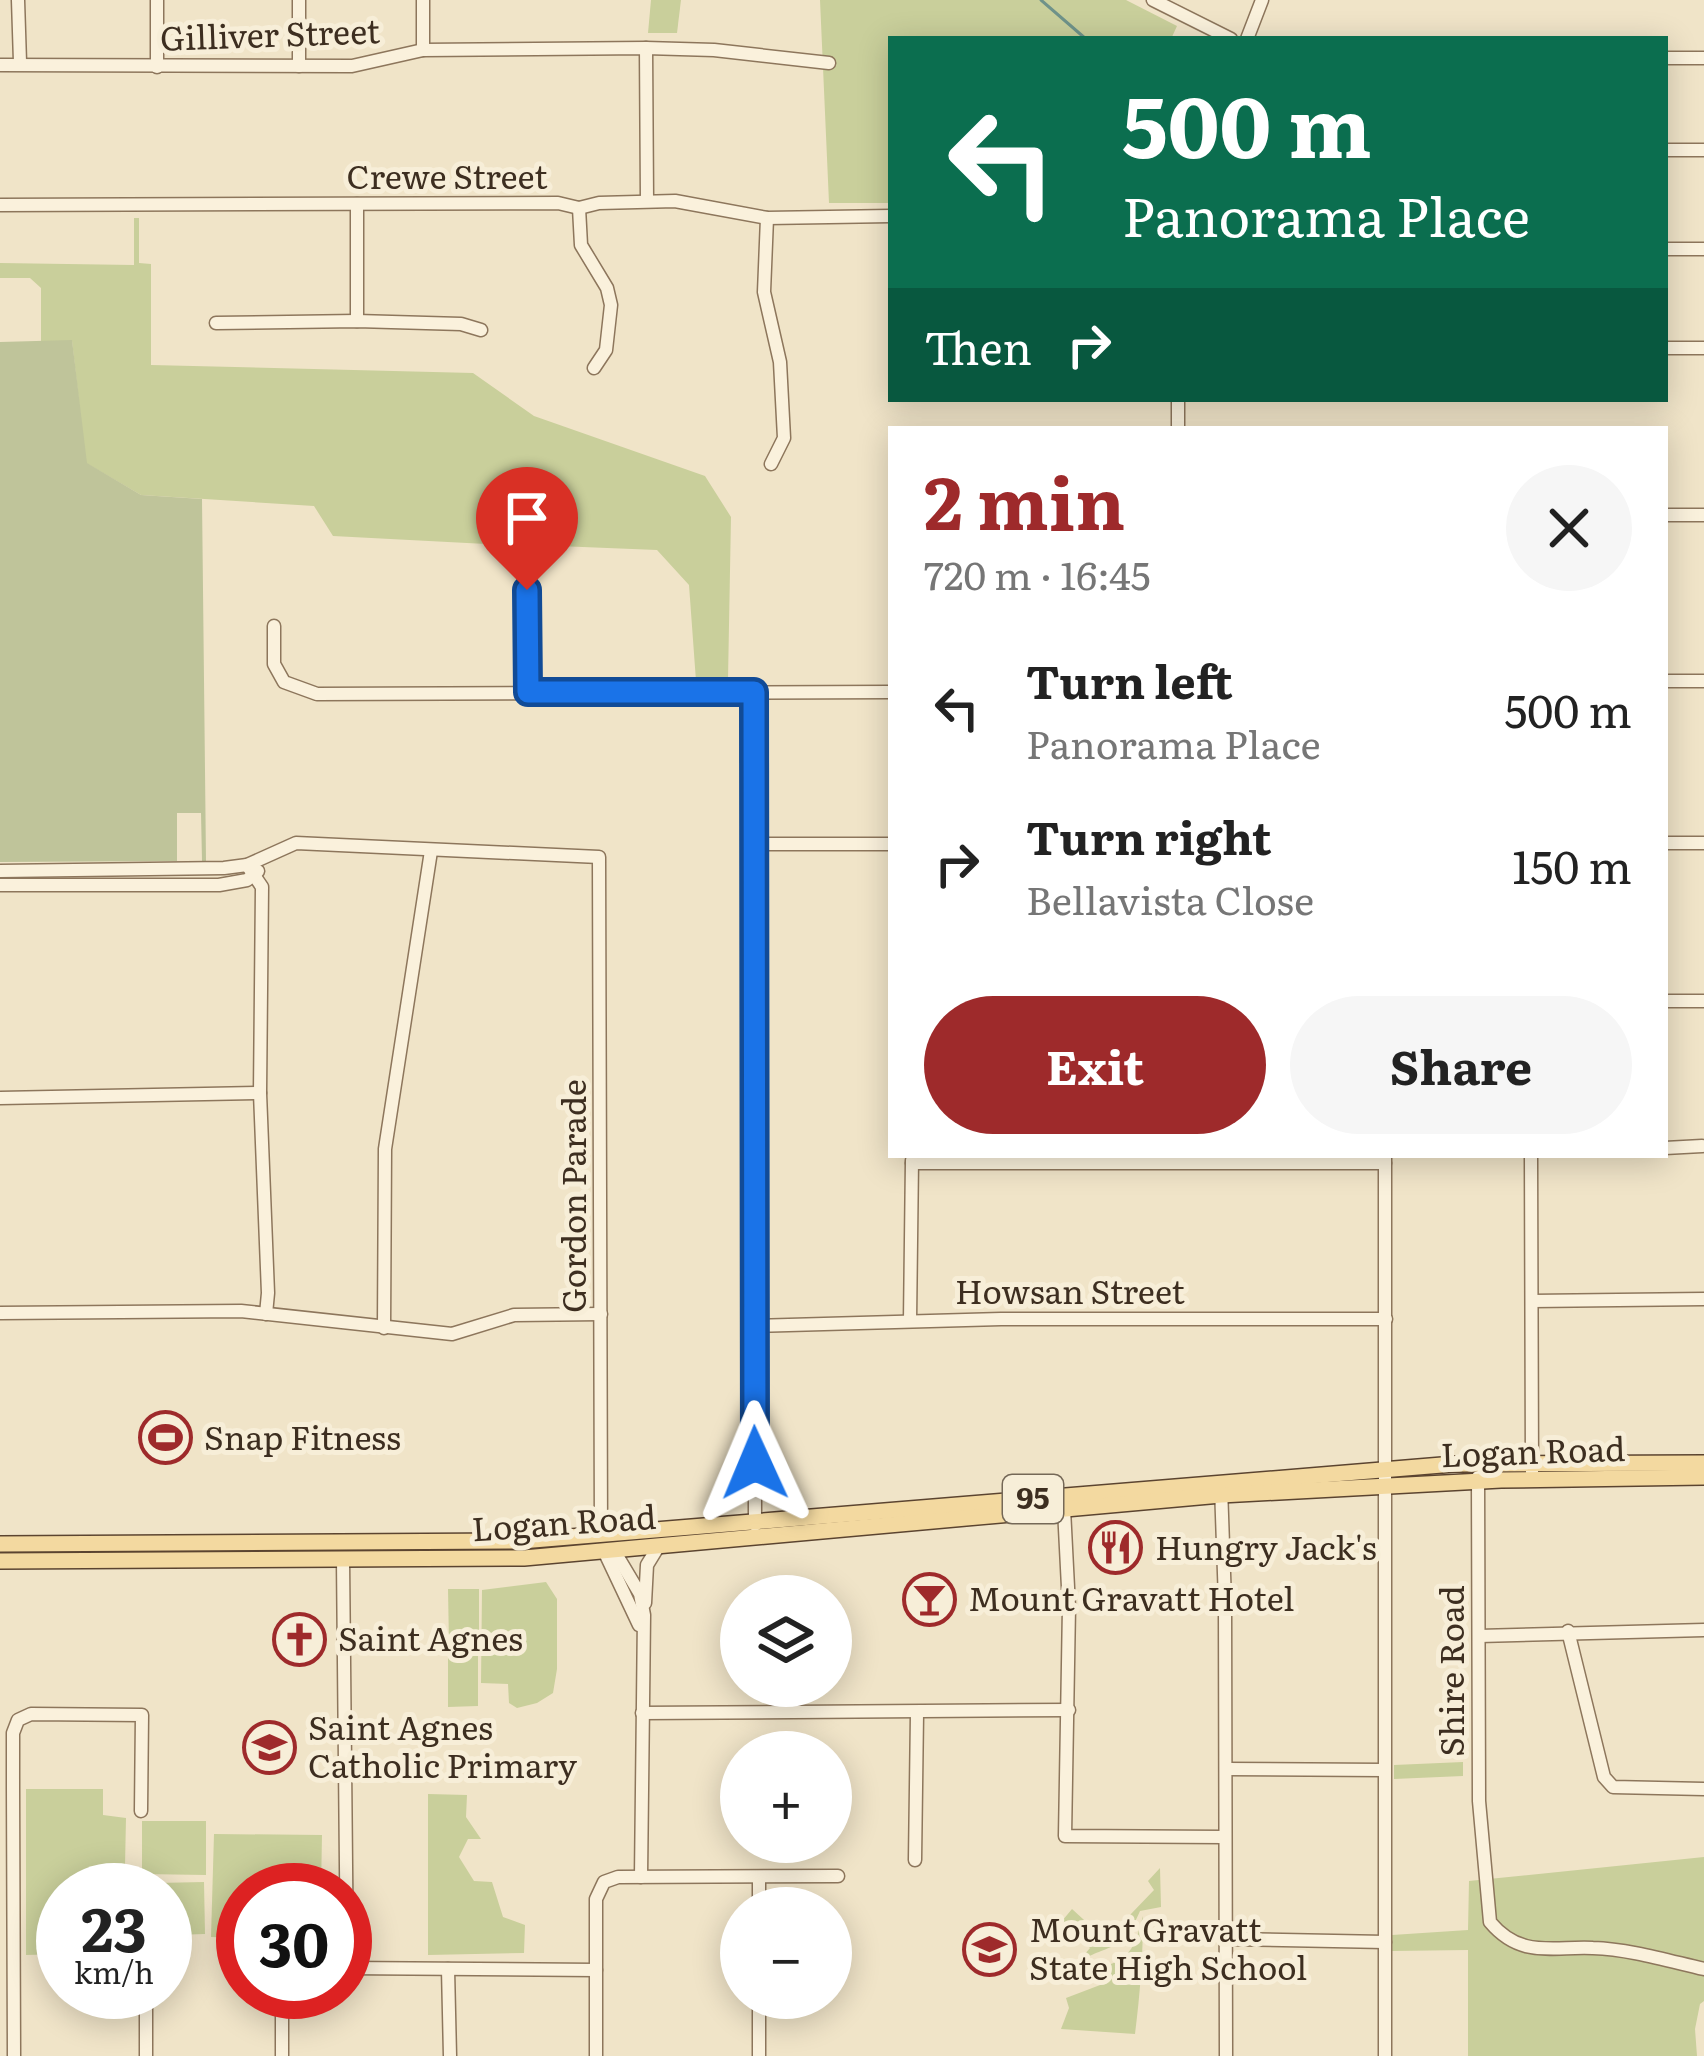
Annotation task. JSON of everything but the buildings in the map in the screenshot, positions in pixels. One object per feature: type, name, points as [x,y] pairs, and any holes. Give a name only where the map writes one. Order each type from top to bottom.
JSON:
[{"type":"main road","name":"Logan Road","points":[[0,1544],[475,1542],[658,1547],[755,1530],[1064,1509],[1478,1463],[1532,1471],[1704,1477]]},
{"type":"main road","name":"Logan Road","points":[[0,1561],[505,1559],[755,1530],[1221,1489],[1384,1488],[1478,1481],[1532,1471],[1704,1463]]},
{"type":"street","points":[[18,0],[20,62]]},
{"type":"street","points":[[157,67],[158,0]]},
{"type":"street","points":[[299,0],[299,67]]},
{"type":"street","points":[[423,0],[423,50]]},
{"type":"street","points":[[1153,0],[1225,36]]},
{"type":"street","points":[[1247,36],[1262,0]]},
{"type":"street","points":[[646,48],[647,201]]},
{"type":"street","name":"Gilliver Street","points":[[0,65],[352,66],[423,50],[646,48],[830,63]]},
{"type":"street","points":[[1668,58],[1704,58]]},
{"type":"street","points":[[1668,150],[1704,150]]},
{"type":"street","name":"Crewe Street","points":[[0,205],[558,203],[579,208],[647,201],[767,218],[888,217]]},
{"type":"street","points":[[356,321],[357,204]]},
{"type":"street","points":[[579,208],[581,245],[607,288],[611,305],[606,350],[594,368]]},
{"type":"street","points":[[767,218],[764,292],[780,362],[784,438],[771,464]]},
{"type":"street","points":[[1668,250],[1704,249]]},
{"type":"street","points":[[216,323],[356,321],[461,324],[481,329]]},
{"type":"street","points":[[1668,348],[1704,348]]},
{"type":"street","points":[[1668,515],[1704,515]]},
{"type":"street","points":[[527,590],[528,692]]},
{"type":"street","points":[[274,626],[274,664],[284,682],[301,691],[393,695],[888,692]]},
{"type":"street","points":[[1668,681],[1704,681]]},
{"type":"street","points":[[754,692],[755,1530]]},
{"type":"street","points":[[0,871],[251,869],[296,843],[431,851],[385,1149],[384,1328]]},
{"type":"street","points":[[1668,843],[1704,843]]},
{"type":"street","points":[[754,844],[888,844]]},
{"type":"street","name":"Gordon Parade","points":[[431,851],[599,857],[607,1547]]},
{"type":"street","points":[[0,885],[219,885],[247,880],[251,869]]},
{"type":"street","points":[[251,869],[262,887],[263,908],[260,1094],[266,1314]]},
{"type":"street","points":[[1668,1001],[1704,1001]]},
{"type":"street","points":[[0,1098],[260,1094]]},
{"type":"street","points":[[1668,1148],[1702,1146]]},
{"type":"street","points":[[1531,1158],[1532,1471]]},
{"type":"street","points":[[910,1321],[912,1159],[1385,1159],[1385,2056]]},
{"type":"street","points":[[1532,1301],[1704,1299]]},
{"type":"street","points":[[0,1313],[241,1311],[452,1334],[514,1315],[601,1314]]},
{"type":"street","name":"Howsan Street","points":[[754,1326],[1386,1318]]},
{"type":"street","name":"Shire Road","points":[[1478,1463],[1479,1801],[1490,1922],[1512,1941],[1548,1951],[1594,1948],[1704,1970]]},
{"type":"street","points":[[1221,1489],[1226,2056]]},
{"type":"street","points":[[1064,1509],[1070,1607],[1065,1836],[1224,1837]]},
{"type":"street","points":[[607,1547],[640,1594],[644,1615]]},
{"type":"street","points":[[607,1547],[633,1606],[641,1638]]},
{"type":"street","points":[[640,1877],[641,1638],[646,1570],[658,1547]]},
{"type":"street","points":[[343,1560],[345,1863]]},
{"type":"street","points":[[1479,1636],[1704,1630]]},
{"type":"street","points":[[1568,1631],[1604,1777],[1613,1787],[1704,1789]]},
{"type":"street","points":[[642,1713],[1069,1710]]},
{"type":"street","points":[[14,2056],[13,1787],[18,1720],[31,1714],[142,1714],[141,1811]]},
{"type":"street","points":[[915,1860],[917,1714]]},
{"type":"street","points":[[1226,1769],[1384,1770]]},
{"type":"street","points":[[596,2056],[596,1899],[602,1884],[615,1877],[838,1876]]},
{"type":"street","points":[[759,1878],[759,1887]]},
{"type":"street","points":[[1226,1939],[1385,1942]]},
{"type":"street","points":[[372,1968],[596,1970]]},
{"type":"street","points":[[448,1969],[449,2056]]},
{"type":"street","points":[[146,2019],[146,2056]]},
{"type":"street","points":[[282,2019],[282,2056]]},
{"type":"street","points":[[759,2019],[760,2056]]},
{"type":"green space","points":[[651,0],[681,0],[677,33],[648,33]]},
{"type":"green space","points":[[820,0],[1126,0],[1177,26],[1172,36],[888,36],[888,203],[829,203]]},
{"type":"green space","points":[[134,218],[139,218],[139,263],[151,264],[151,365],[473,373],[534,416],[705,476],[731,517],[728,679],[696,681],[689,585],[657,550],[533,545],[533,582],[521,582],[522,546],[333,536],[314,506],[141,495],[86,463],[72,341],[41,341],[41,288],[30,278],[0,278],[0,263],[134,265]]},
{"type":"green space","points":[[72,340],[87,463],[141,495],[202,499],[206,861],[202,861],[201,813],[177,813],[177,861],[0,862],[0,342]]},
{"type":"green space","points":[[546,1582],[557,1599],[553,1693],[517,1708],[509,1703],[508,1684],[481,1683],[482,1590]]},
{"type":"green space","points":[[448,1589],[479,1589],[479,1646],[449,1646]]},
{"type":"green space","points":[[448,1649],[478,1649],[478,1706],[448,1707]]},
{"type":"green space","points":[[1463,1762],[1463,1776],[1394,1779],[1394,1765]]},
{"type":"green space","points":[[26,1789],[103,1789],[103,1815],[126,1818],[125,1863],[36,1863],[36,1955],[26,1955]]},
{"type":"green space","points":[[428,1794],[467,1795],[466,1817],[481,1839],[468,1839],[459,1857],[474,1881],[492,1882],[503,1917],[525,1925],[524,1953],[428,1955]]},
{"type":"green space","points":[[142,1821],[206,1821],[206,1875],[192,1875],[192,1863],[142,1863]]},
{"type":"green space","points":[[214,1834],[322,1835],[321,1863],[216,1863],[216,1937],[211,1937]]},
{"type":"green space","points":[[1704,1857],[1704,2001],[1695,2029],[1697,2056],[1468,2056],[1468,1950],[1392,1951],[1392,1935],[1468,1930],[1469,1881]]},
{"type":"green space","points":[[1160,1868],[1161,1907],[1140,1911],[1121,1941],[1078,1962],[1090,1948],[1062,1921],[1072,1909],[1106,1940],[1154,1890],[1148,1881]]},
{"type":"green space","points":[[192,1882],[204,1882],[205,1934],[192,1934]]},
{"type":"green space","points":[[1143,1916],[1135,2034],[1061,2029],[1069,2008],[1066,1998],[1108,1982],[1103,1967],[1131,1949]]},
{"type":"waterway","points":[[1041,0],[1083,36]]},
{"type":"place","name":"Snap Fitness","points":[[165,1438]]},
{"type":"place","name":"Hungry Jack's","points":[[1116,1548]]},
{"type":"place","name":"Mount Gravatt Hotel","points":[[929,1599]]},
{"type":"place","name":"Saint Agnes","points":[[299,1639]]},
{"type":"place","name":"Saint Agnes Catholic Primary","points":[[269,1747]]},
{"type":"place","name":"Mount Gravatt State High School","points":[[990,1949]]},
{"type":"route","points":[[527,590],[528,692],[754,692],[755,1463]]}]
